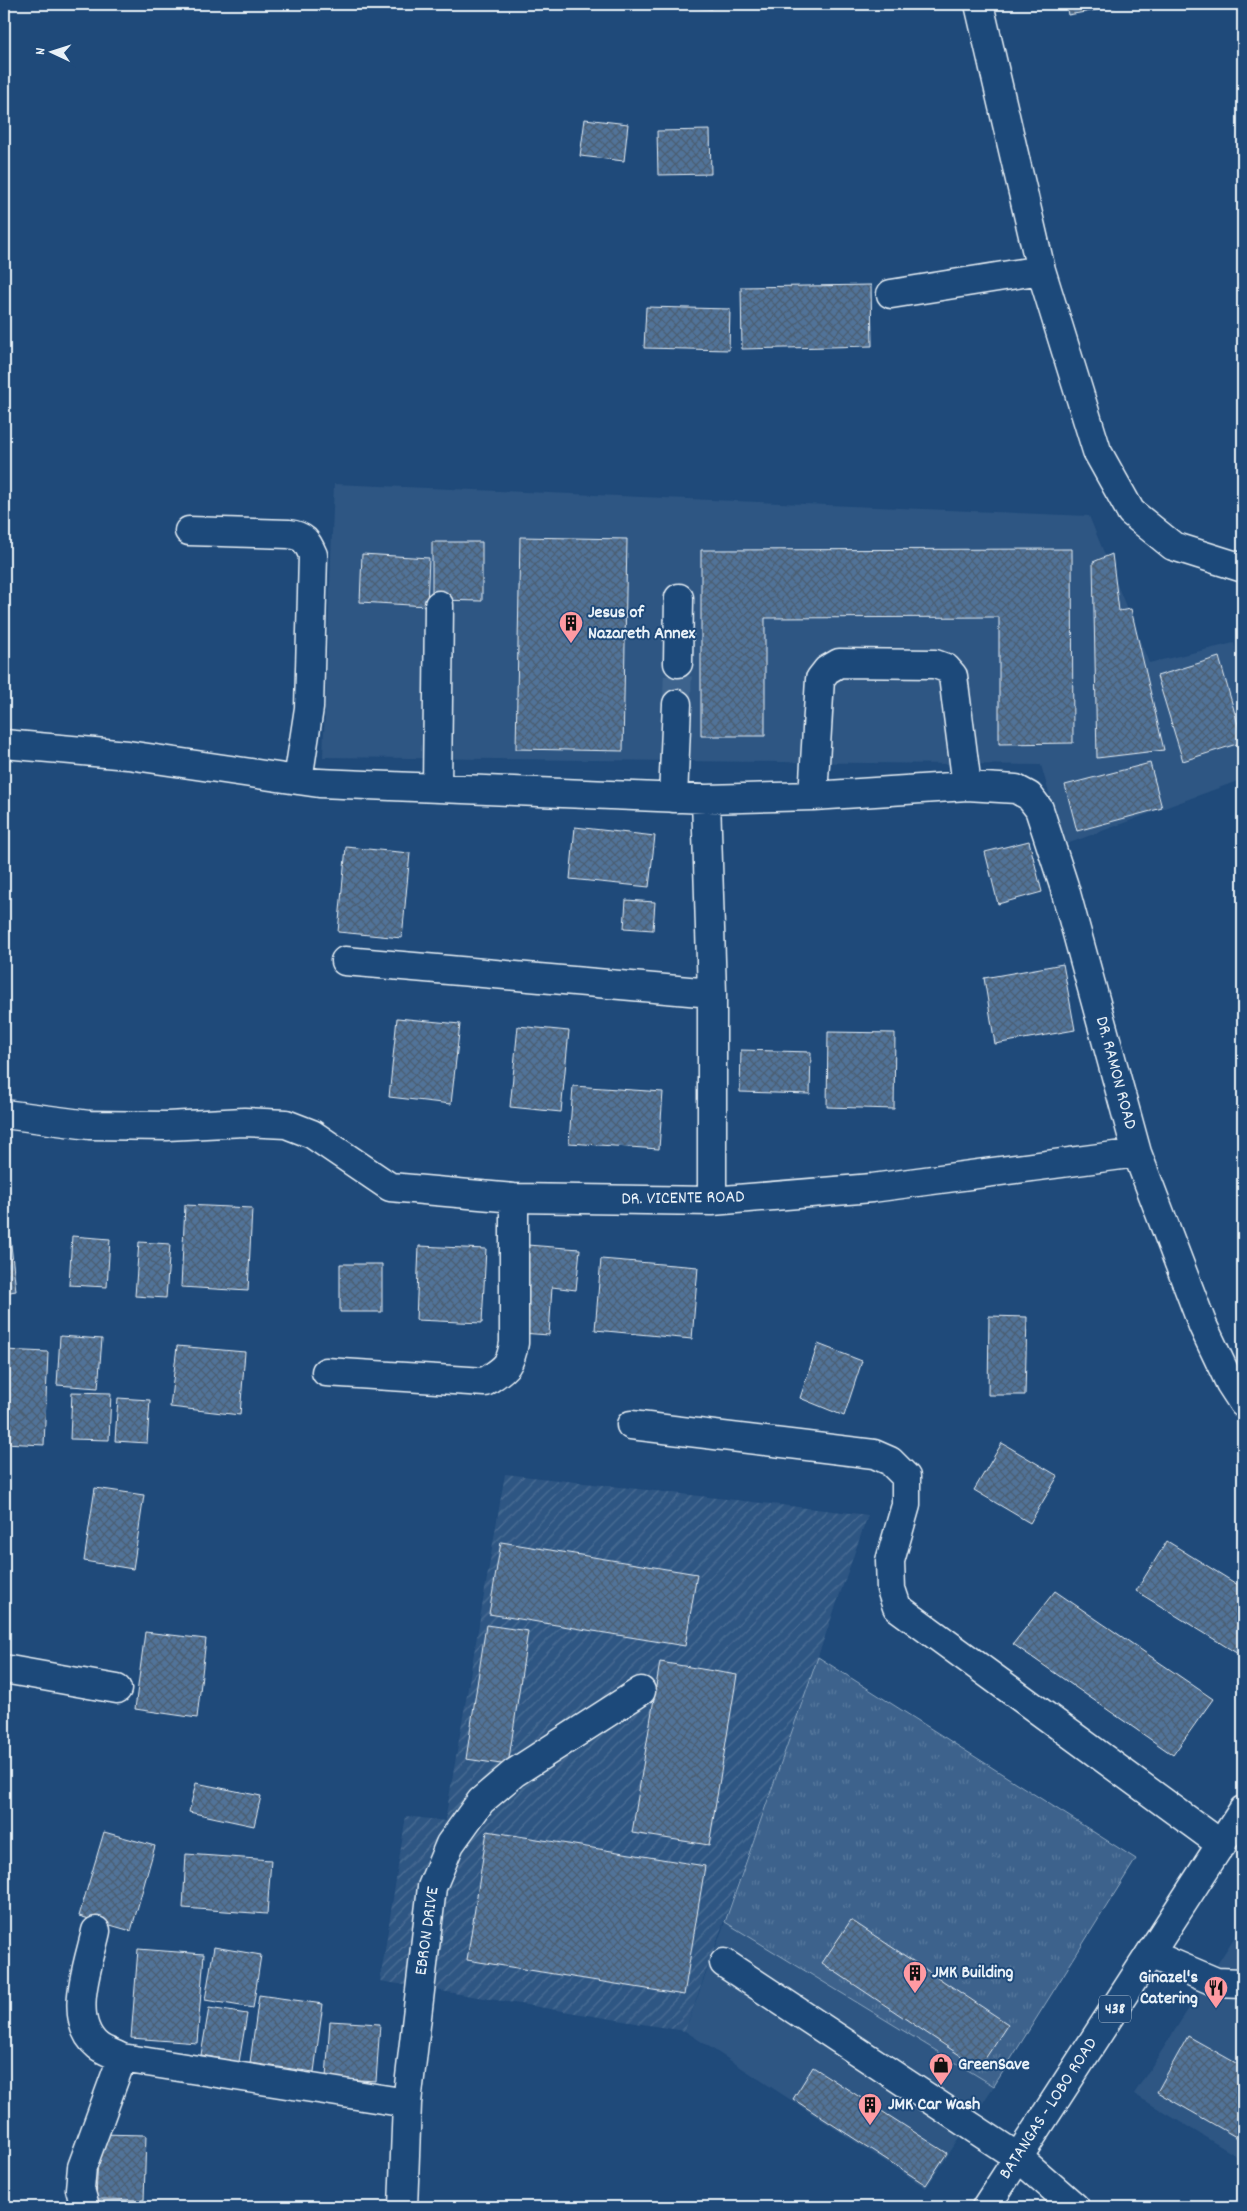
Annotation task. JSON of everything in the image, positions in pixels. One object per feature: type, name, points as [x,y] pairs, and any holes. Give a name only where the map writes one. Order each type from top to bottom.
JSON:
[{"type":"street","points":[[979,4],[1041,270],[1097,451],[1131,512],[1173,546],[1243,568]]},
{"type":"street","points":[[891,294],[1041,270]]},
{"type":"street","points":[[189,531],[289,534],[299,535],[308,542],[313,555],[308,708],[298,780]]},
{"type":"street","points":[[678,663],[679,598]]},
{"type":"street","points":[[437,787],[439,605]]},
{"type":"street","points":[[813,796],[820,679],[828,670],[839,663],[935,664],[946,668],[953,676],[967,786]]},
{"type":"street","points":[[673,798],[676,704]]},
{"type":"street","name":"DR. RAMON ROAD","points":[[4,744],[128,755],[319,782],[673,798],[813,796],[967,786],[1016,789],[1029,796],[1039,810],[1064,886],[1137,1153],[1203,1326],[1230,1384],[1243,1403]]},
{"type":"street","points":[[706,799],[712,993],[712,1201]]},
{"type":"street","points":[[345,962],[712,993]]},
{"type":"street","name":"DR. VICENTE ROAD","points":[[4,1114],[90,1125],[167,1126],[244,1122],[286,1124],[312,1134],[390,1187],[514,1198],[712,1201],[872,1188],[1137,1153]]},
{"type":"street","points":[[326,1372],[485,1382],[501,1371],[511,1360],[514,1342],[514,1198]]},
{"type":"street","points":[[631,1425],[874,1454],[890,1461],[906,1477],[906,1505],[890,1561],[891,1589],[897,1607],[1222,1845]]},
{"type":"street","points":[[4,1669],[117,1689]]},
{"type":"street","name":"EBRON DRIVE","points":[[403,2207],[408,2104],[432,1887],[450,1844],[481,1801],[514,1773],[641,1691]]},
{"type":"street","name":"BATANGAS - LOBO ROAD","points":[[986,2207],[1243,1810]]},
{"type":"street","points":[[96,1931],[80,2006],[85,2030],[98,2046],[122,2058],[408,2104]]},
{"type":"street","points":[[1150,1954],[1216,1982],[1243,1983]]},
{"type":"street","points":[[724,1963],[1018,2158],[1075,2207]]},
{"type":"street","points":[[84,2207],[80,2189],[82,2167],[122,2058]]},
{"type":"shaded area","points":[[334,484],[1089,516],[1149,663],[1234,643],[1243,679],[1243,779],[1064,845],[1041,765],[323,757]]},
{"type":"shaded area","points":[[505,1474],[868,1515],[685,2031],[380,1981],[406,1816],[445,1821]]},
{"type":"shaded area","points":[[725,1922],[994,2086],[926,2188],[685,2031]]},
{"type":"shaded area","name":"Ginazel's Catering","points":[[1243,1924],[1243,2160],[1134,2094]]},
{"type":"green space","points":[[818,1657],[1136,1859],[994,2086],[725,1922]]},
{"type":"building","points":[[662,4],[712,4],[712,9]]},
{"type":"building","points":[[1066,4],[1131,4],[1068,15]]},
{"type":"building","points":[[585,119],[628,124],[624,161],[580,156]]},
{"type":"building","points":[[710,130],[711,174],[658,175],[657,131]]},
{"type":"building","points":[[871,285],[872,346],[742,349],[741,287]]},
{"type":"building","points":[[646,307],[730,309],[729,350],[644,348]]},
{"type":"building","name":"Jesus of Nazareth Annex","points":[[520,537],[627,539],[623,751],[516,749]]},
{"type":"building","points":[[432,542],[482,542],[482,601],[432,600]]},
{"type":"building","points":[[1072,549],[1073,743],[999,744],[999,617],[765,618],[765,736],[701,736],[701,550]]},
{"type":"building","points":[[362,554],[429,558],[427,606],[360,602]]},
{"type":"building","points":[[1112,554],[1119,611],[1131,609],[1164,750],[1097,758],[1093,562]]},
{"type":"building","points":[[1219,657],[1243,742],[1183,761],[1157,676]]},
{"type":"building","points":[[1150,763],[1162,808],[1077,831],[1065,785]]},
{"type":"building","points":[[575,827],[655,836],[649,887],[570,879]]},
{"type":"building","points":[[1029,841],[1042,892],[998,904],[985,852]]},
{"type":"building","points":[[346,847],[410,853],[402,938],[338,932]]},
{"type":"building","points":[[626,900],[655,902],[653,930],[624,928]]},
{"type":"building","points":[[1063,964],[1075,1030],[995,1044],[984,978]]},
{"type":"building","points":[[397,1018],[460,1024],[451,1104],[389,1097]]},
{"type":"building","points":[[518,1026],[569,1031],[561,1112],[510,1107]]},
{"type":"building","points":[[828,1032],[895,1033],[894,1109],[827,1107]]},
{"type":"building","points":[[741,1050],[811,1052],[810,1094],[740,1092]]},
{"type":"building","points":[[573,1086],[663,1092],[659,1149],[569,1143]]},
{"type":"building","points":[[4,1199],[6,1199],[16,1291],[4,1293]]},
{"type":"building","points":[[185,1205],[252,1208],[248,1291],[181,1287]]},
{"type":"building","points":[[72,1236],[110,1239],[107,1287],[69,1285]]},
{"type":"building","points":[[139,1242],[170,1244],[166,1298],[135,1296]]},
{"type":"building","points":[[527,1245],[580,1249],[576,1290],[552,1287],[549,1335],[521,1333]]},
{"type":"building","points":[[419,1246],[486,1249],[482,1323],[416,1320]]},
{"type":"building","points":[[601,1259],[698,1267],[692,1339],[595,1330]]},
{"type":"building","points":[[340,1264],[382,1264],[382,1312],[340,1312]]},
{"type":"building","points":[[989,1316],[1027,1317],[1025,1395],[988,1395]]},
{"type":"building","points":[[60,1336],[102,1339],[98,1388],[57,1385]]},
{"type":"building","points":[[818,1344],[862,1361],[844,1416],[800,1398]]},
{"type":"building","points":[[177,1346],[245,1352],[240,1415],[170,1407]]},
{"type":"building","points":[[4,1350],[48,1352],[44,1445],[4,1443]]},
{"type":"building","points":[[72,1392],[111,1393],[109,1440],[70,1439]]},
{"type":"building","points":[[118,1398],[150,1400],[147,1443],[115,1441]]},
{"type":"building","points":[[1002,1443],[1058,1476],[1030,1523],[974,1490]]},
{"type":"building","points":[[95,1488],[144,1495],[133,1569],[84,1561]]},
{"type":"building","points":[[1167,1541],[1243,1588],[1243,1657],[1136,1591]]},
{"type":"building","points":[[501,1542],[697,1574],[685,1646],[489,1614]]},
{"type":"building","points":[[1055,1591],[1213,1699],[1173,1755],[1013,1644]]},
{"type":"building","points":[[486,1625],[528,1631],[508,1765],[466,1759]]},
{"type":"building","points":[[145,1632],[206,1639],[197,1718],[135,1709]]},
{"type":"building","points":[[660,1662],[737,1675],[709,1845],[632,1833]]},
{"type":"building","points":[[196,1783],[261,1796],[254,1826],[189,1812]]},
{"type":"building","points":[[487,1831],[705,1866],[684,1995],[467,1960]]},
{"type":"building","points":[[104,1832],[155,1846],[131,1931],[79,1916]]},
{"type":"building","points":[[186,1854],[271,1860],[267,1914],[183,1908]]},
{"type":"building","name":"JMK Building","points":[[851,1920],[1008,2024],[979,2068],[822,1963]]},
{"type":"building","points":[[214,1947],[261,1955],[253,2008],[205,2000]]},
{"type":"building","points":[[138,1949],[204,1954],[197,2043],[131,2038]]},
{"type":"building","points":[[259,1995],[323,2004],[314,2072],[250,2063]]},
{"type":"building","points":[[209,2008],[247,2014],[239,2062],[201,2055]]},
{"type":"building","points":[[330,2021],[380,2024],[376,2081],[326,2078]]},
{"type":"building","points":[[1188,2036],[1243,2067],[1243,2141],[1157,2092]]},
{"type":"building","name":"JMK Car Wash","points":[[813,2067],[947,2153],[926,2185],[793,2099]]},
{"type":"building","points":[[99,2134],[146,2135],[144,2200],[96,2199]]},
{"type":"tunnel","points":[[677,704],[678,663]]},
{"type":"place","name":"Jesus of Nazareth Annex","points":[[571,644]]},
{"type":"place","name":"JMK Building","points":[[915,1994]]},
{"type":"place","name":"Ginazel's Catering","points":[[1216,2009]]},
{"type":"place","name":"GreenSave","points":[[941,2086]]},
{"type":"place","name":"JMK Car Wash","points":[[870,2126]]}]
